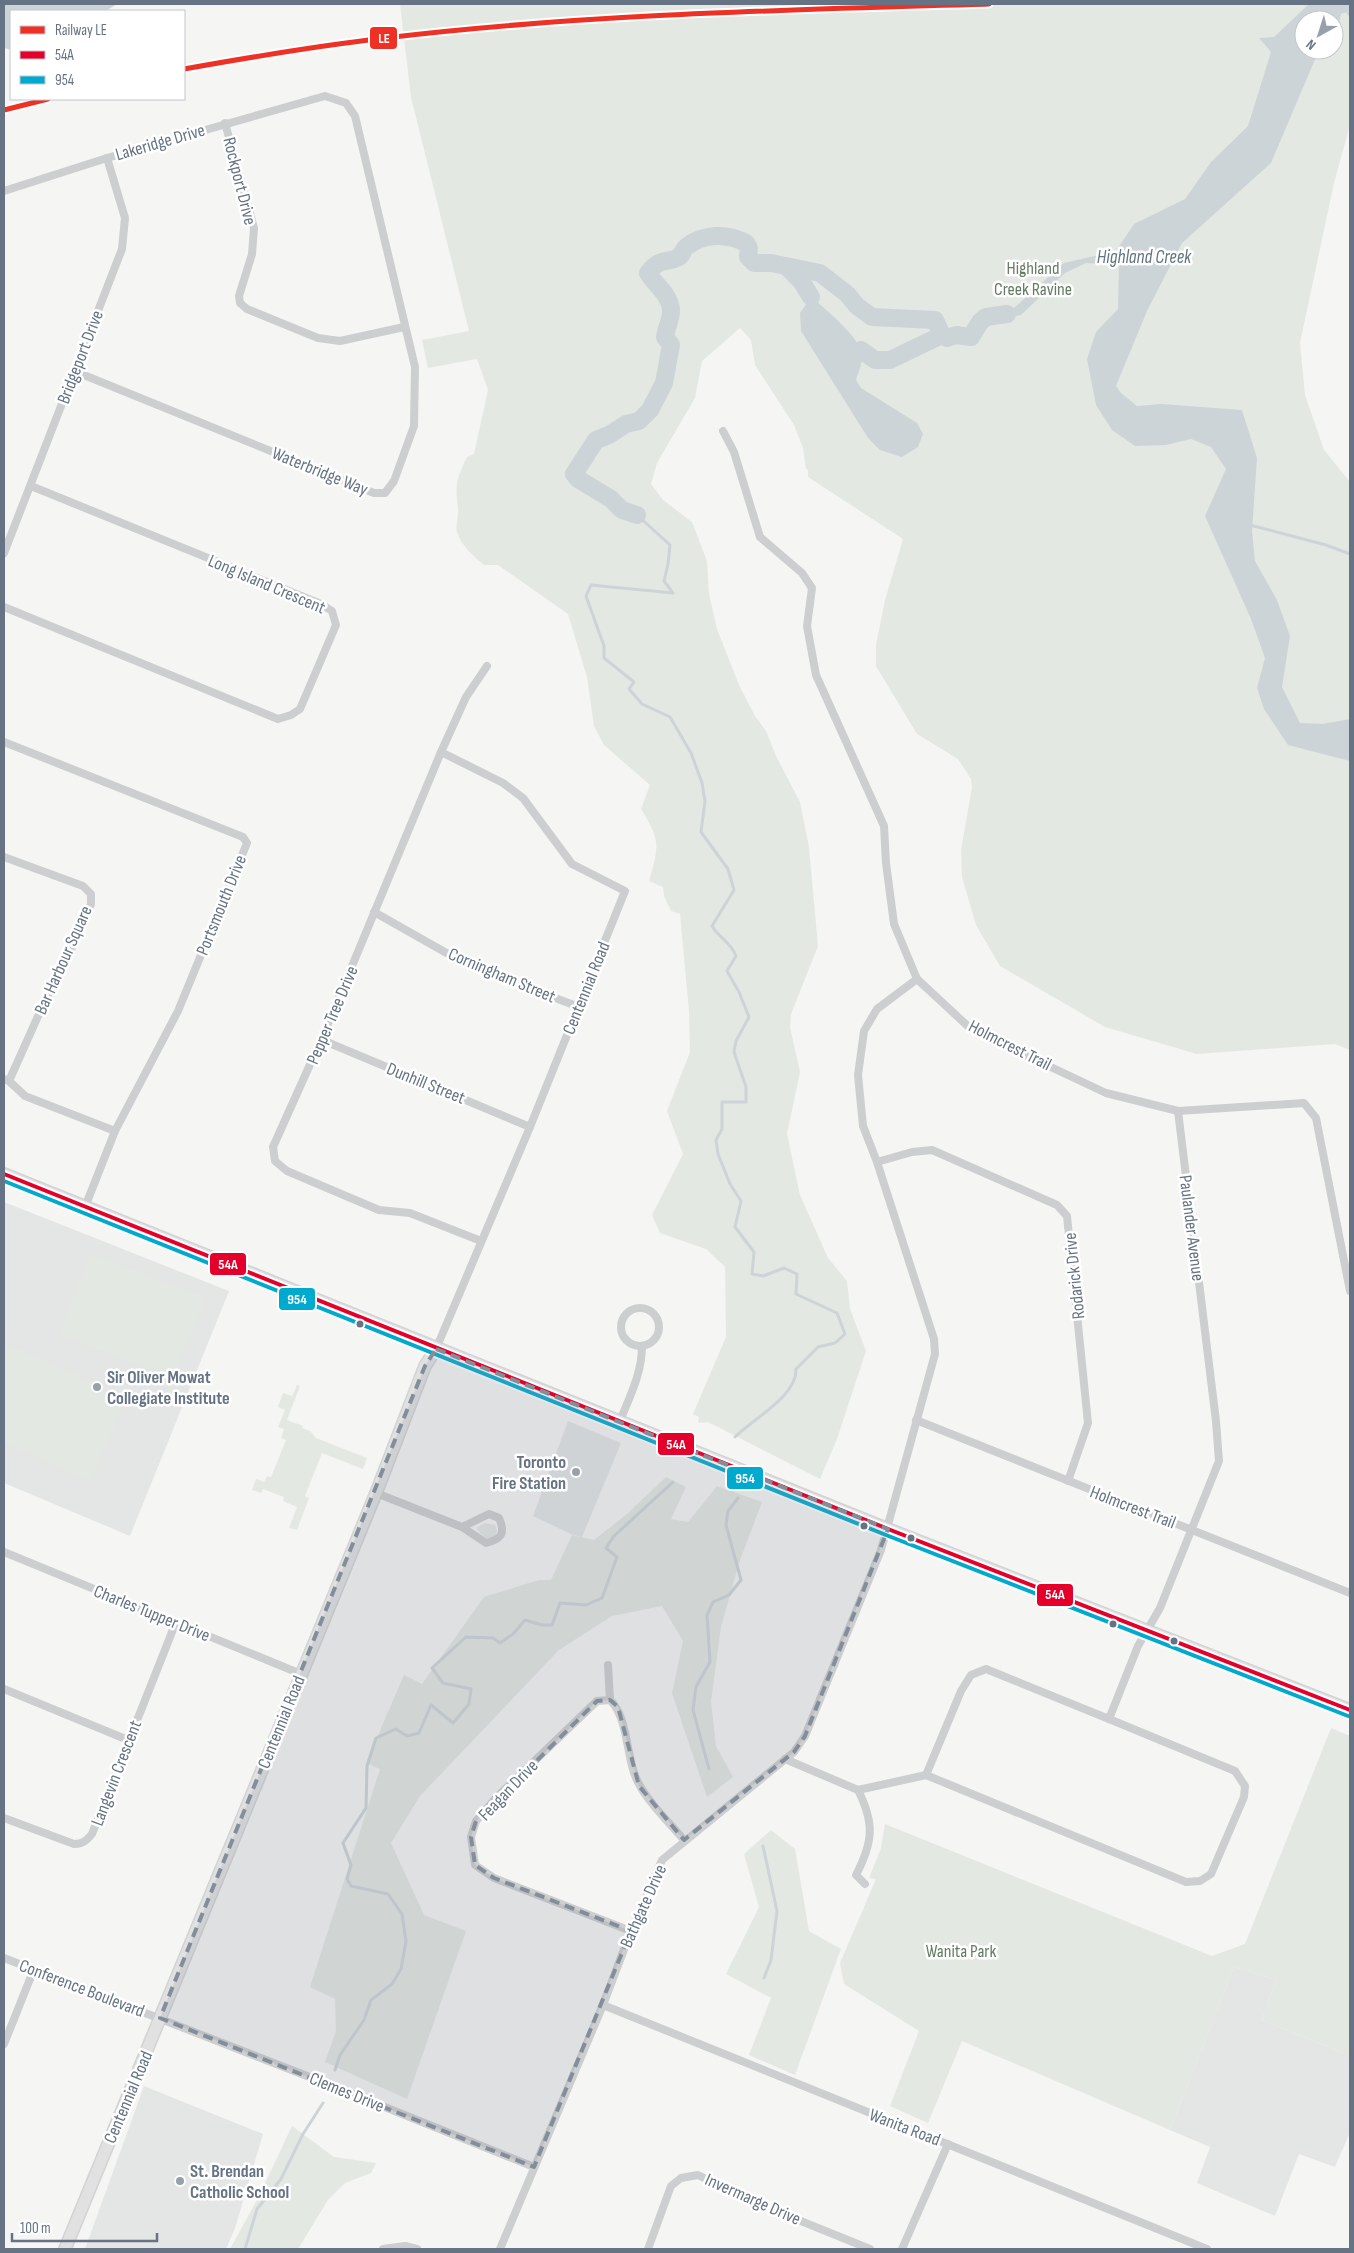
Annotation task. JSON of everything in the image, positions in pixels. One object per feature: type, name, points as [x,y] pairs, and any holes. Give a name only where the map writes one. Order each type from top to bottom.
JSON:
[{"type":"main road","points":[[4,1174],[888,1529],[1350,1710]]},
{"type":"main road","name":"Centennial Road","points":[[65,2249],[376,1493],[425,1366],[436,1349]]},
{"type":"street","name":"Lakeridge Drive","points":[[4,191],[225,123],[325,96],[346,103]]},
{"type":"street","name":"Waterbridge Way","points":[[74,371],[374,493],[385,493],[394,481],[414,426],[414,366],[355,116],[346,103]]},
{"type":"street","name":"Rockport Drive","points":[[225,123],[254,228],[252,254],[239,296],[240,303],[248,309],[318,338],[340,341],[404,327]]},
{"type":"street","name":"Bridgeport Drive","points":[[4,553],[122,249],[125,218],[107,158]]},
{"type":"street","name":"Holmcrest Trail","points":[[723,431],[734,452],[760,537],[802,573],[812,588],[807,626],[816,675],[884,826],[886,864],[894,924],[918,979],[972,1030],[1106,1093],[1178,1111],[1304,1103],[1316,1118],[1350,1291]]},
{"type":"street","name":"Long Island Crescent","points":[[4,607],[278,719],[291,715],[300,709],[336,625],[332,611],[321,604],[31,486]]},
{"type":"street","name":"Pepper Tree Drive","points":[[482,1241],[410,1213],[379,1210],[286,1171],[275,1161],[273,1147],[322,1040],[441,752],[466,697],[487,666]]},
{"type":"street","name":"Portsmouth Drive","points":[[4,742],[243,837],[247,843],[178,1011],[115,1130],[85,1207]]},
{"type":"street","name":"Centennial Road","points":[[436,1349],[530,1126],[625,891],[572,864],[523,798],[503,783],[441,752]]},
{"type":"street","name":"Bar Harbour Square","points":[[4,857],[84,886],[91,894],[91,904],[71,950],[6,1080]]},
{"type":"street","name":"Corningham Street","points":[[374,912],[466,964],[578,1007]]},
{"type":"street","name":"Bathgate Drive","points":[[500,2249],[603,2006],[631,1931],[662,1860],[684,1840],[785,1760],[794,1752],[805,1736],[888,1529],[935,1354],[934,1340],[877,1162],[863,1126],[858,1075],[864,1031],[877,1009],[918,979]]},
{"type":"street","name":"Dunhill Street","points":[[322,1040],[530,1126]]},
{"type":"street","points":[[6,1080],[26,1096],[115,1130]]},
{"type":"street","name":"Paulander Avenue","points":[[1109,1719],[1138,1646],[1148,1631],[1192,1530],[1219,1461],[1216,1421],[1178,1111]]},
{"type":"street","name":"Rodarick Drive","points":[[877,1162],[912,1152],[932,1150],[1057,1205],[1067,1216],[1088,1423],[1068,1481]]},
{"type":"street","points":[[639,1307],[652,1311],[659,1322],[658,1335],[654,1341],[642,1346],[630,1343],[622,1334],[620,1328],[624,1316],[633,1308],[639,1307]]},
{"type":"street","points":[[620,1421],[638,1375],[642,1361],[642,1346]]},
{"type":"street","name":"Holmcrest Trail","points":[[916,1420],[1350,1593]]},
{"type":"street","points":[[376,1493],[462,1527],[486,1543],[496,1540],[501,1535],[503,1526],[500,1518],[489,1514],[462,1527]]},
{"type":"street","name":"Charles Tupper Drive","points":[[4,1552],[301,1674]]},
{"type":"street","name":"Langevin Crescent","points":[[4,1818],[74,1844],[86,1841],[92,1834],[176,1622]]},
{"type":"street","points":[[608,1665],[610,1700],[618,1707],[630,1760],[639,1786],[684,1840]]},
{"type":"street","points":[[785,1760],[858,1790],[926,1775],[1186,1882],[1200,1881],[1211,1874],[1244,1797],[1245,1786],[1235,1771],[986,1669],[971,1675],[961,1691],[926,1775]]},
{"type":"street","points":[[4,1689],[128,1740]]},
{"type":"street","name":"Feagan Drive","points":[[610,1700],[596,1701],[496,1798],[476,1821],[471,1837],[475,1865],[494,1878],[631,1931]]},
{"type":"street","points":[[858,1790],[864,1802],[870,1823],[870,1842],[856,1875],[865,1884]]},
{"type":"street","name":"Conference Boulevard","points":[[4,1958],[160,2018]]},
{"type":"street","points":[[4,2044],[34,1969]]},
{"type":"street","name":"Wanita Road","points":[[603,2006],[1206,2249]]},
{"type":"street","name":"Clemes Drive","points":[[160,2018],[534,2167]]},
{"type":"street","points":[[902,2249],[948,2144]]},
{"type":"street","name":"Invermarge Drive","points":[[648,2249],[671,2186],[681,2178],[698,2174],[749,2200],[870,2249]]},
{"type":"street","points":[[383,2249],[405,2246],[417,2249]]},
{"type":"highlighted area","points":[[436,1349],[888,1529],[805,1736],[794,1752],[684,1840],[639,1786],[618,1707],[610,1700],[597,1701],[476,1821],[471,1837],[475,1865],[494,1878],[631,1931],[534,2167],[160,2018],[425,1366]]},
{"type":"shaded area","name":"Sir Oliver Mowat Collegiate Institute","points":[[4,1202],[229,1291],[130,1536],[4,1483]]},
{"type":"shaded area","points":[[568,1421],[621,1443],[582,1537],[571,1534],[533,1516]]},
{"type":"shaded area","points":[[1234,1967],[1276,1980],[1261,2020],[1350,2056],[1350,2132],[1335,2167],[1299,2154],[1275,2216],[1197,2183],[1210,2147],[1170,2130]]},
{"type":"shaded area","name":"St. Brendan Catholic School","points":[[144,2086],[263,2134],[235,2228],[226,2249],[85,2249]]},
{"type":"green space","name":"Highland Creek Ravine","points":[[400,4],[1350,4],[1350,125],[1334,183],[1300,343],[1305,395],[1324,450],[1350,482],[1350,1050],[1335,1044],[1197,1054],[1105,1027],[1000,966],[976,925],[962,877],[961,850],[972,787],[971,779],[958,759],[917,734],[876,666],[876,645],[885,600],[903,539],[808,477],[803,448],[794,425],[755,365],[751,340],[740,328],[702,361],[695,398],[657,463],[651,484],[663,500],[692,522],[707,561],[709,594],[717,629],[739,685],[755,716],[766,731],[776,756],[800,802],[809,847],[818,946],[791,1014],[790,1027],[800,1072],[787,1134],[800,1195],[828,1258],[847,1281],[850,1309],[866,1351],[837,1439],[820,1479],[708,1422],[698,1423],[699,1417],[693,1414],[726,1337],[725,1267],[706,1249],[660,1233],[652,1215],[683,1154],[667,1111],[690,1052],[689,1011],[680,914],[671,911],[664,896],[663,887],[649,881],[655,859],[656,844],[652,829],[641,809],[650,785],[604,745],[594,726],[587,677],[568,614],[498,565],[484,565],[464,546],[457,532],[457,482],[467,457],[474,454],[488,390],[477,359],[428,368],[422,340],[469,331],[411,97]]},
{"type":"green space","points":[[90,1254],[206,1298],[172,1377],[59,1335]]},
{"type":"green space","points":[[4,1343],[127,1397],[90,1481],[4,1443]]},
{"type":"green space","points":[[297,1385],[300,1386],[287,1420],[303,1426],[302,1428],[310,1431],[316,1438],[367,1458],[363,1469],[322,1453],[305,1496],[309,1498],[297,1530],[289,1528],[297,1507],[283,1501],[284,1497],[263,1489],[261,1493],[252,1490],[256,1479],[264,1482],[267,1476],[271,1477],[286,1440],[281,1438],[284,1429],[278,1427],[285,1410],[278,1407],[283,1393],[292,1396]]},
{"type":"green space","points":[[666,1477],[686,1487],[671,1519],[688,1522],[717,1486],[762,1502],[739,1563],[721,1627],[711,1701],[716,1746],[733,1777],[707,1797],[672,1693],[683,1641],[662,1606],[612,1616],[559,1650],[420,1796],[391,1843],[424,1915],[466,1931],[407,2099],[325,2062],[336,2031],[335,1999],[310,1987],[380,1769],[366,1763],[404,1675],[422,1684],[484,1597],[539,1580],[551,1580],[572,1535],[594,1540],[627,1514]]},
{"type":"green space","points":[[485,1523],[495,1525],[497,1531],[495,1536],[490,1539],[485,1538],[476,1528]]},
{"type":"green space","name":"Wanita Park","points":[[1331,1728],[1350,1736],[1350,2056],[1261,2020],[1276,1980],[1234,1967],[1170,2130],[962,2041],[928,2123],[890,2106],[919,2031],[844,1984],[840,1963],[876,1879],[869,1878],[881,1848],[885,1824],[1212,1956],[1245,1944]]},
{"type":"green space","points":[[771,1830],[795,1849],[809,1931],[841,1949],[795,2075],[749,2055],[771,1998],[726,1974],[759,1907],[744,1854]]},
{"type":"green space","points":[[292,2126],[334,2157],[376,2163],[371,2173],[345,2183],[328,2200],[298,2249],[230,2249],[259,2196]]},
{"type":"water","points":[[4,4],[117,4],[108,10],[10,10],[10,50],[4,48]]},
{"type":"water","name":"Highland Creek","points":[[1309,4],[1350,4],[1350,11],[1344,13],[1344,10],[1303,10]]},
{"type":"water","name":"Highland Creek","points":[[1294,18],[1294,60],[1315,60],[1271,163],[1182,243],[1147,311],[1116,386],[1121,393],[1137,406],[1162,404],[1242,410],[1257,458],[1252,531],[1255,561],[1277,600],[1290,636],[1282,687],[1300,723],[1323,724],[1350,719],[1350,761],[1288,745],[1264,709],[1257,688],[1265,658],[1251,619],[1205,516],[1226,469],[1211,447],[1191,439],[1166,445],[1135,446],[1112,430],[1096,405],[1087,359],[1096,332],[1118,309],[1119,265],[1086,263],[1065,273],[1021,315],[990,321],[975,315],[1014,308],[1064,263],[1116,251],[1134,224],[1185,199],[1211,162],[1248,126],[1271,52],[1259,38],[1274,37]]},
{"type":"water","points":[[811,297],[842,324],[861,350],[861,366],[856,380],[861,388],[917,423],[923,434],[918,447],[902,457],[880,450],[868,438],[801,331],[800,313]]},
{"type":"waterway","points":[[637,515],[622,510],[611,499],[578,479],[574,474],[596,440],[609,435],[626,424],[639,421],[650,410],[664,383],[671,345],[665,337],[671,310],[665,294],[648,273],[660,262],[679,257],[686,247],[693,242],[716,236],[731,237],[739,240],[746,243],[749,248],[748,257],[754,263],[771,263],[820,273],[872,317],[935,320],[942,335],[947,338],[956,335],[971,337],[980,322],[986,317],[1007,314]]},
{"type":"waterway","points":[[787,267],[801,281],[811,297]]},
{"type":"waterway","points":[[861,350],[875,360],[890,360],[942,335]]},
{"type":"waterway","points":[[637,515],[670,545],[664,581],[673,593],[591,585],[586,596],[604,646],[604,658],[634,682],[629,689],[642,704],[670,717],[691,753],[702,783],[705,801],[701,832],[728,869],[734,890],[712,926],[734,951],[736,956],[727,971],[739,992],[749,1017],[736,1041],[734,1052],[746,1087],[746,1102],[722,1102],[722,1129],[716,1140],[718,1154],[730,1184],[741,1201],[735,1227],[754,1252],[752,1274],[763,1276],[784,1268],[797,1274],[796,1294],[837,1313],[845,1334],[835,1343],[818,1347],[796,1369],[790,1388],[782,1397],[735,1437]]},
{"type":"waterway","points":[[1250,525],[1326,545],[1350,554]]},
{"type":"waterway","points":[[335,2070],[340,2055],[364,2020],[371,2000],[392,1984],[401,1969],[406,1941],[402,1914],[388,1894],[351,1886],[347,1879],[351,1865],[343,1843],[366,1808],[367,1766],[376,1738],[396,1729],[407,1736],[419,1733],[431,1705],[453,1723],[469,1704],[471,1689],[443,1683],[432,1668],[466,1637],[493,1638],[500,1643],[513,1634],[525,1620],[542,1625],[552,1625],[560,1603],[586,1605],[602,1598],[617,1557],[606,1548],[614,1536],[673,1482]]},
{"type":"waterway","points":[[709,1769],[693,1710],[696,1687],[710,1662],[707,1615],[713,1602],[729,1595],[741,1580],[726,1525],[728,1511],[738,1498]]},
{"type":"waterway","points":[[763,1846],[777,1911],[771,1960],[764,1978]]},
{"type":"waterway","points":[[245,2249],[257,2209],[281,2179],[303,2134],[323,2103]]},
{"type":"rail line","name":"LE","points":[[185,69],[360,41],[535,23],[686,14],[989,4]]},
{"type":"rail line","name":"LE","points":[[4,110],[44,100]]},
{"type":"transit line","name":"54A","points":[[4,1174],[888,1529],[1350,1710]]},
{"type":"transit line","name":"954","points":[[4,1181],[886,1535],[1348,1716]]},
{"type":"place","name":"Sir Oliver Mowat Collegiate Institute","points":[[97,1387]]},
{"type":"place","name":"Toronto Fire Station","points":[[576,1472]]},
{"type":"place","name":"St. Brendan Catholic School","points":[[180,2181]]}]
